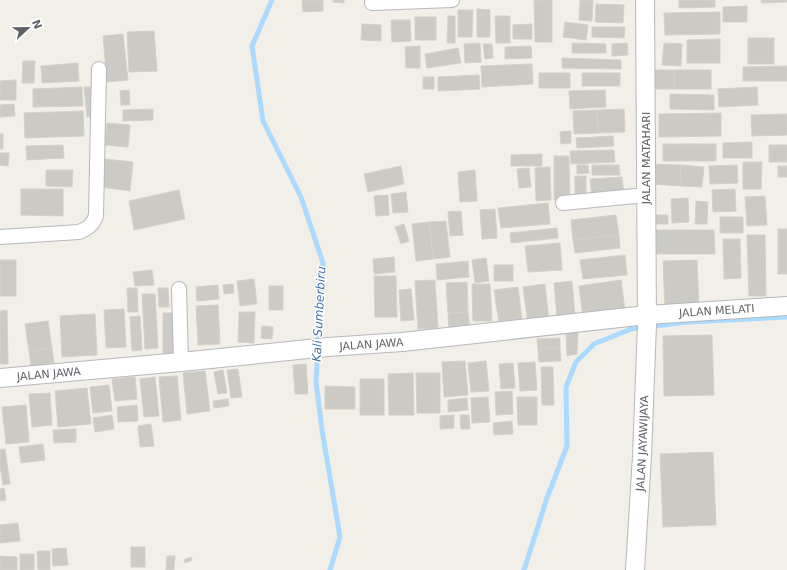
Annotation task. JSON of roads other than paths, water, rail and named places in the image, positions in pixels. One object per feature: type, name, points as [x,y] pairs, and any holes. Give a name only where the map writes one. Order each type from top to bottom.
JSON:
[{"type":"street","points":[[372,3],[452,0]]},
{"type":"street","name":"JALAN MATAHARI","points":[[645,0],[647,326]]},
{"type":"street","points":[[0,237],[79,232],[93,224],[96,216],[99,69]]},
{"type":"street","points":[[563,203],[646,195]]},
{"type":"street","points":[[179,289],[181,362]]},
{"type":"street","name":"JALAN MELATI","points":[[647,326],[787,306]]},
{"type":"street","name":"JALAN JAWA","points":[[0,378],[328,347],[647,326]]},
{"type":"street","name":"JALAN JAYAWIJAYA","points":[[635,570],[642,456],[647,326]]},
{"type":"waterway","name":"Kali Sumberbiru","points":[[272,0],[252,46],[263,121],[301,197],[323,263],[316,382],[322,430],[340,537],[330,570]]},
{"type":"waterway","points":[[524,570],[547,498],[567,446],[566,387],[576,362],[594,344],[631,329],[687,322],[787,317]]}]
